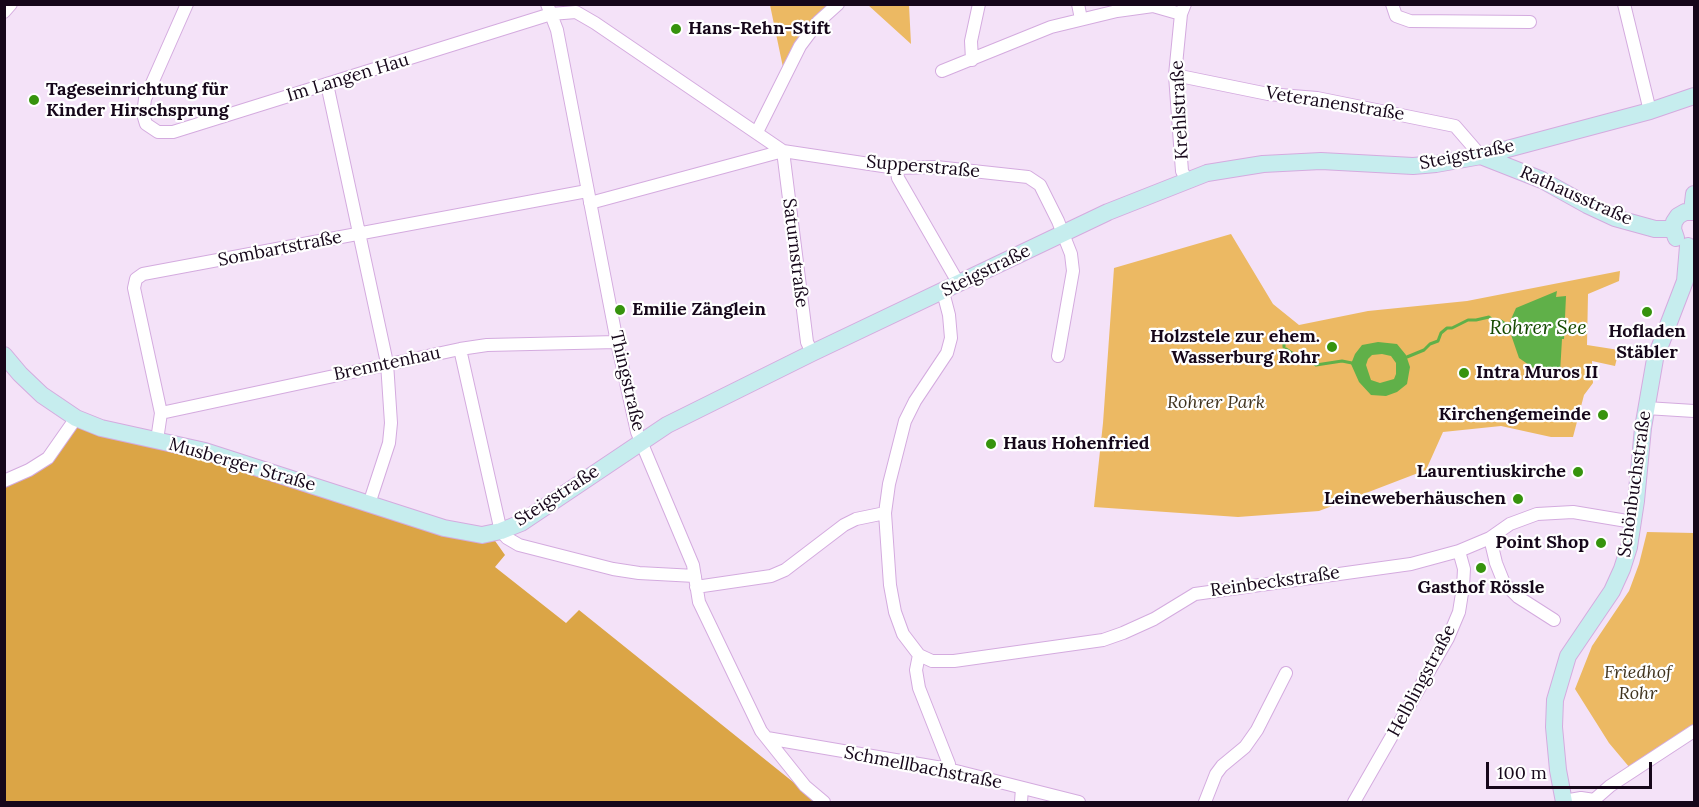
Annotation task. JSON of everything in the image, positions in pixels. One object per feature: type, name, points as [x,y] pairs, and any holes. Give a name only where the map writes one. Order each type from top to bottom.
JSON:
[{"type":"street","points":[[4,12],[11,4]]},
{"type":"street","name":"Im Langen Hau","points":[[187,4],[145,99],[143,114],[146,124],[158,132],[173,132],[327,84],[549,9]]},
{"type":"street","points":[[757,132],[800,46],[818,22],[838,4]]},
{"type":"street","points":[[972,60],[971,40],[979,4]]},
{"type":"street","points":[[1078,4],[1081,20]]},
{"type":"street","points":[[1392,4],[1396,16],[1410,21],[1530,22]]},
{"type":"street","points":[[1624,4],[1650,111]]},
{"type":"street","points":[[942,71],[1051,27],[1117,11],[1153,6],[1183,9]]},
{"type":"street","name":"Supperstraße","points":[[549,9],[576,12],[595,23],[783,151],[896,168],[936,167],[1028,177],[1040,185],[1063,233],[1071,254],[1073,271],[1058,356]]},
{"type":"street","name":"Thingstraße","points":[[549,9],[557,30],[617,342],[637,432],[693,565],[699,602],[761,731],[767,738]]},
{"type":"street","name":"Krehlstraße","points":[[1183,9],[1175,75],[1182,171],[1186,181]]},
{"type":"street","name":"Veteranenstraße","points":[[1175,75],[1268,94],[1317,98],[1455,126],[1481,156]]},
{"type":"street","points":[[327,84],[387,363],[391,423],[389,443],[369,504]]},
{"type":"street","name":"Steigstraße","points":[[460,349],[501,531],[521,522],[667,425],[1063,233],[1136,200],[1207,173],[1263,164],[1321,161],[1413,166],[1481,156],[1650,111],[1695,96]]},
{"type":"street","points":[[1513,146],[1513,167]]},
{"type":"street","name":"Sombartstraße","points":[[158,440],[161,413],[134,288],[136,279],[143,274],[361,234],[589,197],[783,151]]},
{"type":"street","name":"Saturnstraße","points":[[783,151],[807,342],[812,353]]},
{"type":"street","name":"Rathausstraße","points":[[1481,156],[1513,167],[1615,218],[1654,229],[1673,230]]},
{"type":"street","points":[[896,168],[898,178],[959,284]]},
{"type":"street","points":[[1673,230],[1678,216],[1693,212],[1695,194]]},
{"type":"street","name":"Schönbuchstraße","points":[[1564,802],[1554,727],[1555,700],[1569,656],[1612,591],[1622,569],[1633,522],[1646,408],[1655,359],[1690,282],[1690,251],[1677,241],[1673,230]]},
{"type":"street","points":[[943,292],[949,315],[951,338],[947,353],[905,421],[889,484],[885,513],[890,585],[895,612],[903,634],[919,655],[916,670],[919,688],[949,764],[948,769]]},
{"type":"street","name":"Brenntenhau","points":[[161,413],[460,349],[487,345],[617,342]]},
{"type":"street","name":"Musberger Straße","points":[[4,355],[42,394],[76,418],[101,428],[205,451],[464,533],[482,534],[501,531]]},
{"type":"street","points":[[1646,408],[1695,411]]},
{"type":"street","points":[[4,481],[29,470],[48,458],[76,418]]},
{"type":"street","name":"Reinbeckstraße","points":[[919,655],[932,661],[954,661],[1102,640],[1139,626],[1195,594],[1411,564],[1460,551],[1490,538],[1510,524],[1537,514],[1573,512],[1633,522]]},
{"type":"street","points":[[501,531],[507,538],[519,545],[613,569],[695,582],[771,576],[785,570],[844,525],[856,519],[885,513]]},
{"type":"street","points":[[1490,538],[1504,584],[1518,597],[1554,620]]},
{"type":"street","name":"Helblingstraße","points":[[1354,802],[1448,638],[1459,612],[1464,569],[1460,551]]},
{"type":"street","points":[[1205,802],[1216,774],[1245,747],[1257,730],[1286,673]]},
{"type":"street","points":[[1564,802],[1581,798],[1595,801],[1610,786],[1695,731]]},
{"type":"street","points":[[767,738],[805,786],[824,802]]},
{"type":"street","name":"Schmellbachstraße","points":[[767,738],[948,769],[1079,802]]},
{"type":"street","points":[[1021,802],[1022,788]]},
{"type":"green space","points":[[770,5],[838,5],[818,22],[785,77]]},
{"type":"green space","points":[[868,5],[909,5],[911,44]]},
{"type":"green space","name":"Rohrer Park","points":[[1231,234],[1273,304],[1299,325],[1368,311],[1467,301],[1620,271],[1619,281],[1588,294],[1587,345],[1619,350],[1615,366],[1592,361],[1593,383],[1584,395],[1573,437],[1551,437],[1501,426],[1443,432],[1426,470],[1319,511],[1238,517],[1094,507],[1103,423],[1114,268]]},
{"type":"green space","name":"Friedhof Rohr","points":[[1647,532],[1694,533],[1694,725],[1630,768],[1609,743],[1575,689],[1592,646],[1629,591]]},
{"type":"shaded area","points":[[76,425],[157,444],[493,538],[505,555],[495,567],[566,623],[579,610],[818,802],[5,802],[5,481],[29,470]]},
{"type":"water","name":"Rohrer See","points":[[1557,291],[1556,297],[1566,296],[1560,373],[1539,372],[1519,358],[1508,326],[1516,308]]},
{"type":"water","points":[[1378,342],[1397,344],[1406,355],[1410,367],[1407,384],[1397,392],[1386,396],[1371,395],[1359,382],[1351,364],[1362,345]],"holes":[[[1372,355],[1391,356],[1396,363],[1394,379],[1380,383],[1371,380],[1366,365],[1368,359]]]},
{"type":"waterway","points":[[1407,357],[1438,341],[1441,333],[1447,328],[1468,320],[1489,317],[1498,325],[1501,321],[1508,326]]},
{"type":"waterway","points":[[1286,349],[1316,365],[1342,361],[1352,363]]},
{"type":"place","name":"Hans-Rehn-Stift","points":[[676,29]]},
{"type":"place","name":"Tageseinrichtung für Kinder Hirschsprung","points":[[34,100]]},
{"type":"place","name":"Emilie Zänglein","points":[[620,310]]},
{"type":"place","name":"Hofladen Stäbler","points":[[1647,312]]},
{"type":"place","name":"Holzstele zur ehem. Wasserburg Rohr","points":[[1332,347]]},
{"type":"place","name":"Intra Muros II","points":[[1464,373]]},
{"type":"place","name":"Kirchengemeinde","points":[[1603,415]]},
{"type":"place","name":"Haus Hohenfried","points":[[991,444]]},
{"type":"place","name":"Laurentiuskirche","points":[[1578,472]]},
{"type":"place","name":"Leineweberhäuschen","points":[[1518,499]]},
{"type":"place","name":"Point Shop","points":[[1601,543]]},
{"type":"place","name":"Gasthof Rössle","points":[[1481,568]]}]
